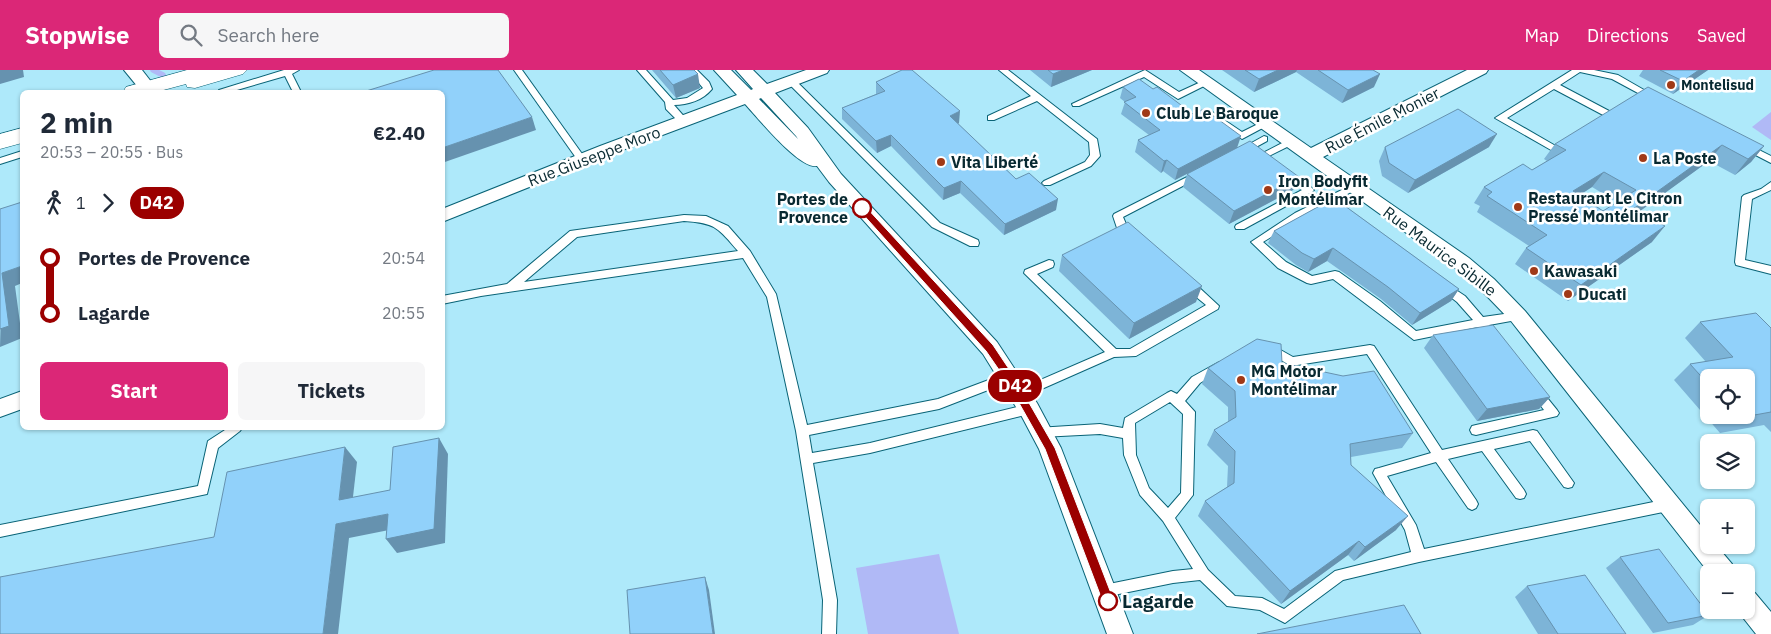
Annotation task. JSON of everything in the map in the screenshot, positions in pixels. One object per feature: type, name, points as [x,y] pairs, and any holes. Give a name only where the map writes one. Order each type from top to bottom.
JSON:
[{"type":"main road","points":[[150,90],[210,70]]},
{"type":"main road","points":[[151,90],[236,70]]},
{"type":"main road","points":[[0,133],[20,127]]},
{"type":"main road","points":[[0,142],[20,136]]},
{"type":"street","points":[[132,70],[142,79],[147,90]]},
{"type":"street","points":[[723,70],[802,132],[835,178],[990,348],[1019,393],[1050,448],[1120,634]]},
{"type":"street","points":[[744,70],[756,94],[788,140],[835,178]]},
{"type":"street","name":"Rue Giuseppe Moro","points":[[445,215],[582,160],[821,70]]},
{"type":"street","name":"Rue Maurice Sibille","points":[[1188,70],[1265,132],[1290,142],[1462,263],[1487,284],[1518,316],[1716,564]]},
{"type":"street","name":"Rue Émile Monier","points":[[1310,156],[1480,70]]},
{"type":"street","points":[[0,408],[20,401]]},
{"type":"street","points":[[1755,612],[1771,632]]},
{"type":"lane","points":[[518,70],[582,160]]},
{"type":"lane","points":[[641,70],[670,102],[677,104],[702,95],[708,89],[706,84],[692,70]]},
{"type":"lane","points":[[1003,70],[1094,141],[1095,156],[1088,164],[1047,183]]},
{"type":"lane","points":[[1551,146],[1500,118],[1580,70],[1615,77],[1667,104]]},
{"type":"lane","points":[[229,90],[291,71],[296,90]]},
{"type":"lane","points":[[1076,104],[1145,73],[1178,96],[1206,83]]},
{"type":"lane","points":[[791,81],[936,225],[974,244]]},
{"type":"lane","points":[[1553,85],[1608,114]]},
{"type":"lane","points":[[991,118],[1037,97]]},
{"type":"lane","points":[[670,102],[669,107],[683,122]]},
{"type":"lane","points":[[1211,114],[1242,136],[1265,132]]},
{"type":"lane","points":[[1231,157],[1265,132]]},
{"type":"lane","points":[[1240,227],[1310,190],[1262,156],[1290,142]]},
{"type":"lane","points":[[1736,142],[1771,160]]},
{"type":"lane","points":[[0,161],[20,155]]},
{"type":"lane","points":[[1143,245],[1122,226],[1118,216],[1207,170]]},
{"type":"lane","points":[[1771,185],[1764,191],[1747,197],[1740,262],[1771,270]]},
{"type":"lane","points":[[1354,187],[1331,204],[1299,215],[1256,242],[1282,265],[1311,280],[1335,275],[1376,304],[1414,336],[1518,316]]},
{"type":"lane","points":[[510,288],[574,234],[675,220],[706,219],[724,228],[746,254],[772,297],[807,459],[830,600],[829,634]]},
{"type":"lane","points":[[445,299],[510,288],[746,254]]},
{"type":"lane","points":[[1049,264],[1029,273],[1113,353]]},
{"type":"lane","points":[[807,459],[870,448],[1019,393],[1113,353],[1132,353],[1214,306],[1180,277]]},
{"type":"lane","points":[[1437,281],[1461,299],[1498,344]]},
{"type":"lane","points":[[1260,342],[1291,362],[1370,349],[1472,504]]},
{"type":"lane","points":[[1178,401],[1196,380],[1228,361]]},
{"type":"lane","points":[[1476,430],[1553,413],[1531,386]]},
{"type":"lane","points":[[802,430],[938,404],[1019,393]]},
{"type":"lane","points":[[1168,517],[1187,495],[1190,412],[1172,396],[1129,421],[1130,455],[1144,491],[1168,517],[1203,574],[1232,602],[1262,604],[1285,617],[1340,575],[1419,556],[1668,505]]},
{"type":"lane","points":[[1041,432],[1100,429],[1129,434]]},
{"type":"lane","points":[[0,530],[203,490],[212,445],[233,430]]},
{"type":"lane","points":[[1419,556],[1411,529],[1379,473],[1439,456],[1533,435],[1568,483]]},
{"type":"lane","points":[[1485,446],[1520,494]]},
{"type":"lane","points":[[1104,591],[1173,577],[1203,574]]},
{"type":"water","points":[[1771,112],[1771,140],[1752,127]]},
{"type":"water","points":[[939,554],[959,634],[868,634],[856,568]]},
{"type":"building","points":[[434,70],[498,70],[532,117],[445,147],[445,90],[369,90]]},
{"type":"building","points":[[660,70],[694,70],[698,74],[673,85]]},
{"type":"building","points":[[902,70],[912,70],[960,111],[950,116],[1016,179],[1029,173],[1058,199],[1005,224],[961,181],[944,188],[891,135],[876,141],[842,108],[885,91],[876,82]]},
{"type":"building","points":[[1048,70],[1063,70],[1053,74]]},
{"type":"building","points":[[1245,70],[1278,70],[1259,79]]},
{"type":"building","points":[[1318,70],[1373,70],[1380,74],[1348,90]]},
{"type":"building","points":[[1660,70],[1699,70],[1683,81]]},
{"type":"building","points":[[1139,79],[1153,89],[1157,87],[1193,114],[1204,109],[1241,136],[1178,169],[1167,160],[1164,161],[1138,140],[1160,130],[1124,102],[1136,97],[1123,87]]},
{"type":"building","points":[[1648,87],[1764,146],[1748,159],[1722,145],[1633,209],[1665,226],[1581,285],[1526,248],[1547,235],[1487,196],[1492,192],[1484,187],[1523,164],[1532,170],[1566,150],[1555,144]],"holes":[[[1604,172],[1636,190],[1603,211],[1573,191]]]},
{"type":"building","points":[[1458,109],[1497,134],[1415,180],[1389,163],[1385,147]]},
{"type":"building","points":[[1250,141],[1299,177],[1234,211],[1187,174]]},
{"type":"building","points":[[1334,198],[1459,289],[1420,313],[1388,287],[1333,248],[1314,259],[1302,253],[1274,231]]},
{"type":"building","points":[[20,203],[20,267],[2,273],[9,326],[0,329],[0,209]]},
{"type":"building","points":[[1128,222],[1202,286],[1134,323],[1062,255]]},
{"type":"building","points":[[1756,313],[1771,328],[1771,412],[1755,415],[1755,369],[1700,369],[1700,375],[1690,364],[1733,357],[1700,322]]},
{"type":"building","points":[[1493,325],[1550,397],[1487,409],[1433,335]]},
{"type":"building","points":[[1257,339],[1281,344],[1282,363],[1343,376],[1374,371],[1413,433],[1350,444],[1351,465],[1408,516],[1365,547],[1359,541],[1290,591],[1205,501],[1234,483],[1235,451],[1214,430],[1236,417],[1235,391],[1208,368]]},
{"type":"building","points":[[439,438],[434,529],[386,539],[388,514],[336,524],[323,634],[0,634],[0,577],[214,537],[227,472],[345,447],[339,500],[390,490],[393,447]]},
{"type":"building","points":[[1659,549],[1700,603],[1700,617],[1668,623],[1620,557]]},
{"type":"building","points":[[1585,575],[1626,634],[1558,634],[1527,586]]},
{"type":"building","points":[[705,577],[713,634],[630,634],[627,590]]},
{"type":"building","points":[[1404,605],[1421,634],[1257,634]]},
{"type":"waterway","points":[[153,70],[163,75]]},
{"type":"bus line","name":"D42","points":[[862,208],[990,348],[1010,377],[1050,448],[1108,601]]},
{"type":"place","name":"Montelisud","points":[[1671,85]]},
{"type":"place","name":"Club Le Baroque","points":[[1146,113]]},
{"type":"place","name":"La Poste","points":[[1643,158]]},
{"type":"place","name":"Vita Liberté","points":[[941,162]]},
{"type":"place","name":"Iron Bodyfit Montélimar","points":[[1268,190]]},
{"type":"place","name":"Restaurant Le Citron Pressé Montélimar","points":[[1518,207]]},
{"type":"place","name":"Portes de Provence","points":[[862,208]]},
{"type":"place","name":"Kawasaki","points":[[1534,271]]},
{"type":"place","name":"Ducati","points":[[1568,294]]},
{"type":"place","name":"MG Motor Montélimar","points":[[1241,380]]},
{"type":"place","name":"Lagarde","points":[[1108,601]]}]
